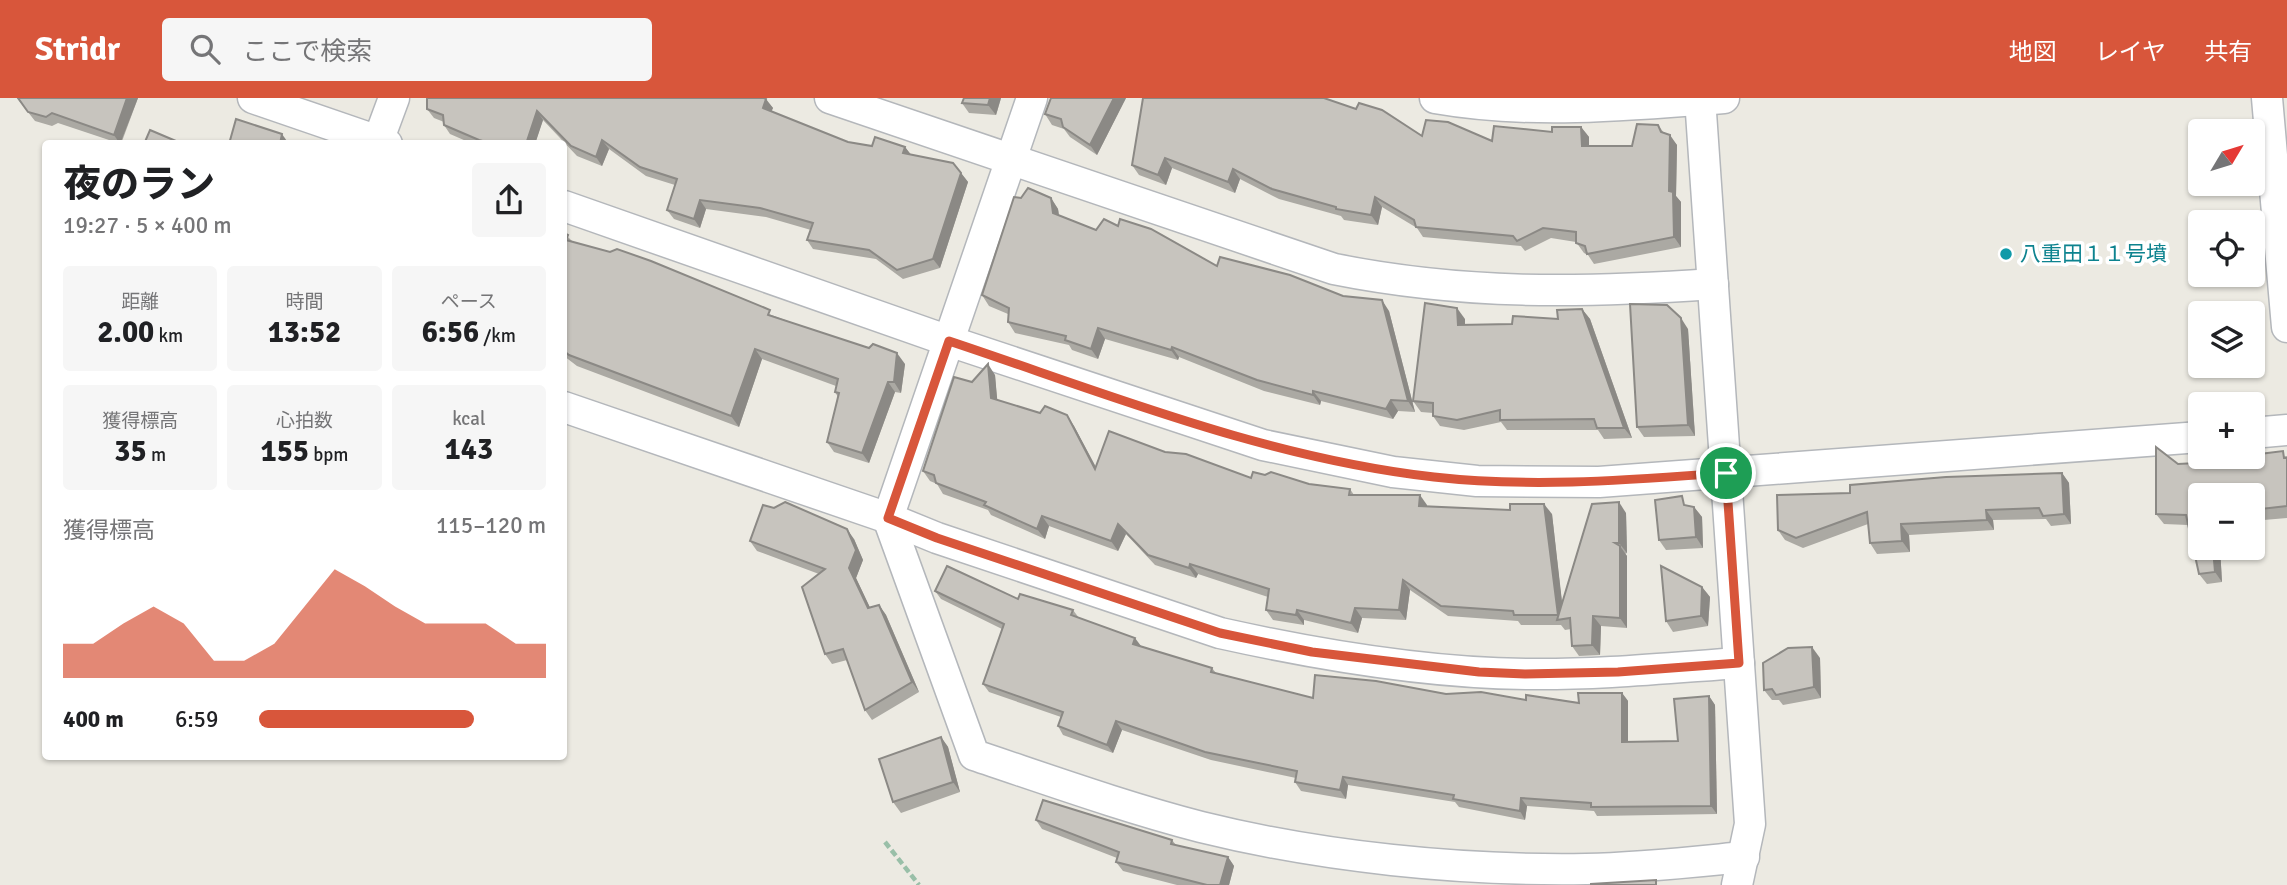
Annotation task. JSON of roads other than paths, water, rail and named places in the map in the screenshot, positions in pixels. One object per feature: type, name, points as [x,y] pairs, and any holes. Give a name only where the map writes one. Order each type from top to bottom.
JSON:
[{"type":"street","points":[[253,98],[372,140]]},
{"type":"street","points":[[382,140],[394,98]]},
{"type":"street","points":[[830,98],[1293,257],[1375,277],[1450,287],[1593,292],[1713,284]]},
{"type":"street","points":[[1032,98],[888,518],[974,755],[1111,801],[1203,827],[1365,855],[1466,865],[1741,871],[1750,824],[1713,284],[1708,99],[1555,109],[1499,107],[1435,98]]},
{"type":"street","points":[[2267,98],[2284,244],[2287,327]]},
{"type":"street","points":[[567,207],[949,341],[1263,445],[1349,465],[1435,477],[1529,482],[1599,482],[2188,438]]},
{"type":"street","points":[[567,408],[888,518],[937,538],[1220,633],[1312,652],[1479,672],[1618,672],[1739,663]]},
{"type":"street","points":[[2265,432],[2287,430]]},
{"type":"place","name":"八重田１１号墳","points":[[2006,254]]}]
